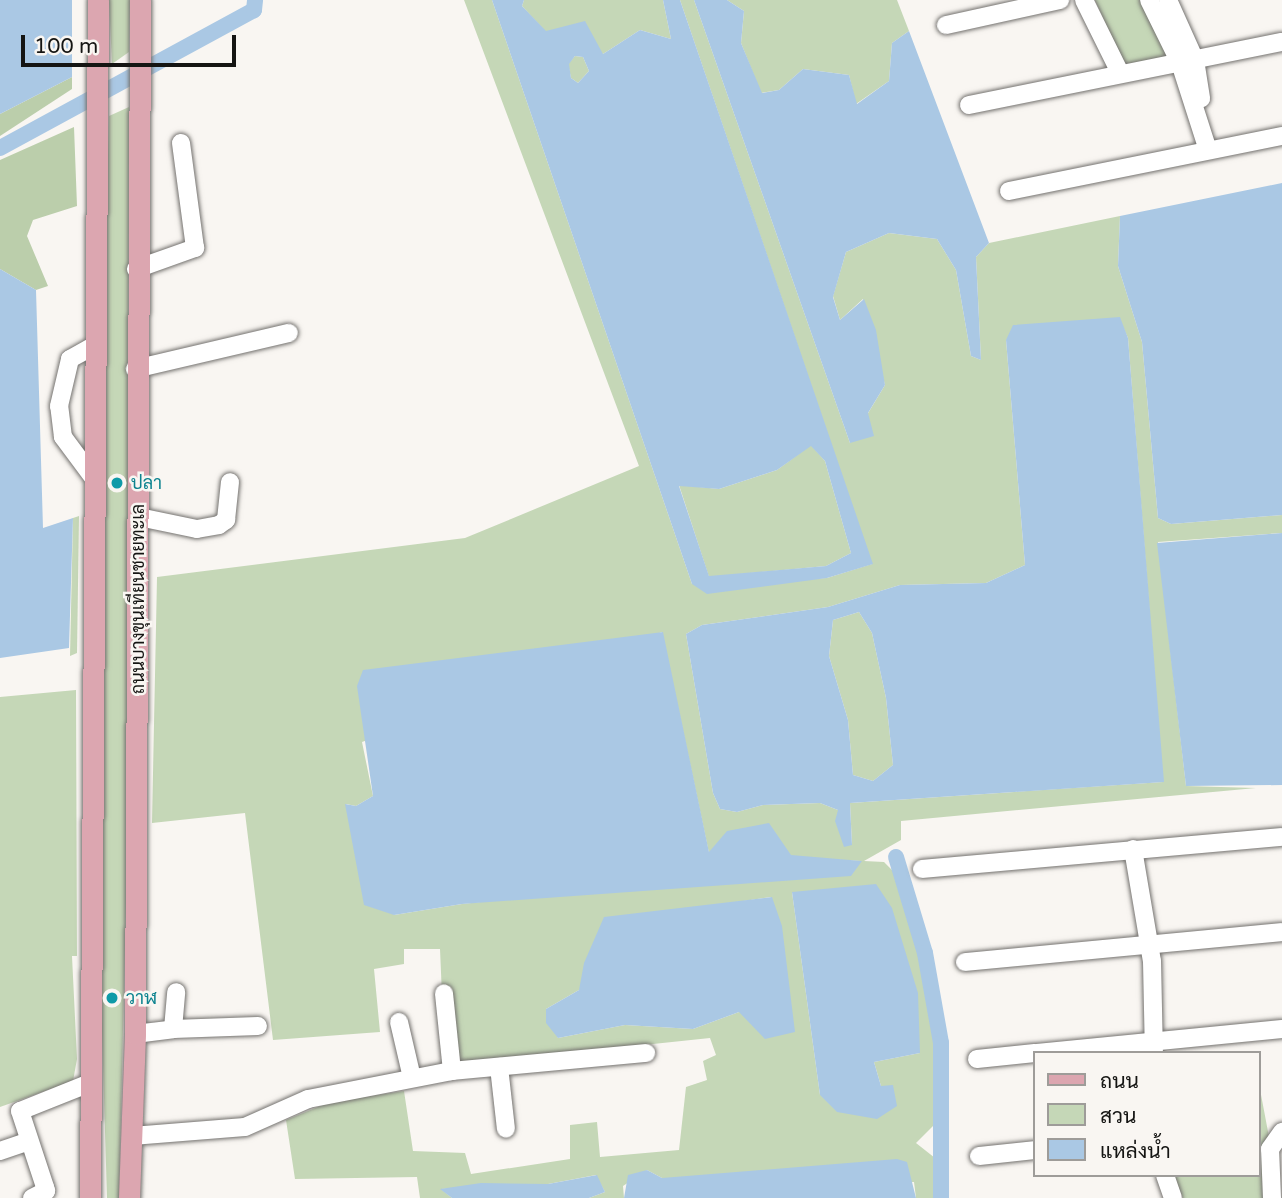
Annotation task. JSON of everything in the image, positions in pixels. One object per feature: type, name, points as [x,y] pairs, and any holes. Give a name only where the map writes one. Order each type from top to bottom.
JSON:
[{"type":"main road","points":[[90,1198],[92,347],[98,0]]},
{"type":"main road","name":"ถนนบางขุนเทียนชายทะเล","points":[[129,1198],[135,1034],[139,517],[135,369],[140,0]]},
{"type":"main road","points":[[91,1038],[102,1095],[102,1198]]},
{"type":"street","points":[[946,25],[1060,0]]},
{"type":"street","points":[[1084,0],[1120,73]]},
{"type":"street","points":[[1149,0],[1188,62]]},
{"type":"street","points":[[1168,0],[1188,62],[1208,150]]},
{"type":"street","points":[[969,106],[1282,42]]},
{"type":"street","points":[[1009,191],[1282,136]]},
{"type":"street","points":[[136,269],[195,248],[181,143]]},
{"type":"street","points":[[135,369],[289,333]]},
{"type":"street","points":[[92,347],[70,359],[59,406],[63,437],[92,476]]},
{"type":"street","points":[[139,517],[197,529],[219,525],[226,520],[230,482]]},
{"type":"street","points":[[922,869],[1282,837]]},
{"type":"street","points":[[1133,849],[1149,946],[1154,1047]]},
{"type":"street","points":[[965,962],[1282,932]]},
{"type":"street","points":[[173,1029],[176,992]]},
{"type":"street","points":[[444,993],[452,1071]]},
{"type":"street","points":[[399,1022],[412,1078]]},
{"type":"street","points":[[135,1034],[173,1029],[258,1026]]},
{"type":"street","points":[[1075,1051],[1154,1047],[1282,1029]]},
{"type":"street","points":[[132,1136],[245,1127],[308,1099],[452,1071],[646,1053]]},
{"type":"street","points":[[977,1059],[1034,1053]]},
{"type":"street","points":[[499,1066],[506,1129]]},
{"type":"street","points":[[32,1198],[46,1191],[19,1114],[22,1108],[90,1083]]},
{"type":"street","points":[[1272,1198],[1269,1149],[1282,1132]]},
{"type":"street","points":[[0,1151],[29,1141]]},
{"type":"street","points":[[979,1156],[1034,1150]]},
{"type":"street","points":[[1166,1177],[1173,1198]]},
{"type":"green space","points":[[109,0],[130,0],[129,52],[112,64]]},
{"type":"green space","points":[[464,0],[492,0],[692,584],[827,578],[872,564],[680,0],[694,0],[850,443],[885,385],[863,299],[840,320],[833,296],[846,252],[889,233],[937,239],[956,270],[971,356],[981,360],[976,257],[989,243],[1120,216],[1118,266],[1142,342],[1158,518],[1171,524],[1282,515],[1282,533],[1158,542],[1186,786],[1256,788],[901,821],[901,840],[864,861],[884,862],[893,871],[922,958],[937,1064],[934,1125],[916,1143],[935,1158],[936,1198],[916,1198],[914,1182],[662,1178],[647,1170],[623,1186],[624,1198],[589,1198],[605,1192],[596,1175],[548,1184],[441,1189],[452,1198],[420,1198],[417,1177],[295,1179],[286,1120],[330,1102],[404,1091],[413,1151],[465,1153],[471,1174],[570,1159],[570,1125],[597,1122],[600,1157],[679,1150],[686,1087],[707,1080],[703,1061],[716,1055],[710,1038],[445,1066],[440,949],[404,949],[404,964],[374,969],[380,1032],[273,1040],[245,813],[152,823],[157,577],[465,538],[639,466]],"holes":[[[1119,318],[1128,338],[1163,782],[850,803],[852,845],[838,810],[820,803],[763,805],[737,812],[720,809],[713,793],[686,634],[702,625],[828,607],[900,585],[986,583],[1025,565],[1006,340]],[[662,632],[709,853],[861,861],[462,904],[394,915],[346,804],[356,806],[373,796],[362,742]],[[792,892],[920,1053],[874,1062],[881,1086],[820,1095]],[[771,897],[739,1012],[693,1029],[625,1025],[558,1038],[546,1009],[730,903]]]},
{"type":"green space","points":[[524,0],[663,0],[671,39],[640,30],[603,54],[546,32],[522,6]]},
{"type":"green space","points":[[727,0],[897,0],[909,31],[892,43],[889,81],[856,104],[849,75],[803,69],[779,90],[761,93],[741,43],[744,11]]},
{"type":"green space","points":[[1095,0],[1141,0],[1170,52],[1167,59],[1126,70]]},
{"type":"green space","points":[[575,56],[583,57],[589,71],[578,83],[571,78],[568,64]]},
{"type":"green space","points":[[72,77],[72,89],[0,136],[0,114]]},
{"type":"green space","points":[[129,107],[127,861],[119,1198],[107,1198],[102,1031],[105,270],[109,116]]},
{"type":"green space","points":[[74,127],[77,206],[33,220],[27,236],[48,286],[36,290],[0,269],[0,160]]},
{"type":"green space","points":[[811,445],[825,461],[851,553],[826,566],[709,577],[679,485],[719,489],[777,470]]},
{"type":"green space","points":[[79,516],[77,653],[70,656],[73,518]]},
{"type":"green space","points":[[859,612],[872,633],[886,698],[893,765],[873,781],[853,775],[848,720],[829,656],[833,620]]},
{"type":"green space","points":[[76,690],[77,956],[72,956],[77,1059],[73,1081],[0,1107],[0,697]]},
{"type":"green space","points":[[1261,1095],[1269,1137],[1267,1198],[1183,1198],[1174,1177],[1261,1177]]},
{"type":"water","points":[[0,0],[72,0],[72,77],[0,114]]},
{"type":"water","points":[[492,0],[524,0],[522,6],[546,31],[585,21],[603,54],[640,30],[671,39],[663,0],[680,0],[873,564],[827,578],[707,594],[692,584]],"holes":[[[575,56],[583,57],[589,71],[578,83],[571,78],[569,64]],[[811,446],[825,461],[851,553],[826,566],[709,576],[679,486],[719,489],[777,470]]]},
{"type":"water","points":[[694,0],[727,0],[744,11],[741,43],[762,93],[779,90],[803,69],[849,75],[857,104],[889,81],[892,43],[909,31],[989,243],[976,257],[981,360],[971,356],[956,270],[937,239],[889,233],[846,252],[833,297],[840,320],[864,299],[876,330],[885,385],[868,413],[874,436],[850,443]]},
{"type":"water","points":[[1282,183],[1282,515],[1171,524],[1158,518],[1142,342],[1118,266],[1120,216]]},
{"type":"water","points":[[0,269],[36,290],[43,528],[73,518],[69,648],[0,658]]},
{"type":"water","points":[[1120,317],[1128,338],[1164,782],[850,803],[852,845],[844,847],[835,821],[838,810],[820,803],[763,805],[737,812],[720,809],[713,793],[686,634],[702,625],[828,607],[900,585],[986,583],[1025,565],[1006,340],[1013,325]],"holes":[[[859,612],[872,633],[886,698],[893,765],[873,781],[853,775],[848,720],[829,656],[833,620]]]},
{"type":"water","points":[[1282,533],[1282,785],[1186,786],[1157,543]]},
{"type":"water","points":[[663,632],[709,852],[727,831],[769,823],[791,855],[862,861],[851,876],[462,904],[394,915],[364,905],[345,804],[356,806],[373,796],[357,686],[363,670]]},
{"type":"water","points":[[876,884],[892,908],[918,993],[920,1053],[874,1062],[881,1086],[893,1085],[897,1106],[877,1119],[837,1112],[820,1095],[792,892]]},
{"type":"water","points":[[772,897],[782,926],[795,1032],[765,1039],[739,1012],[693,1029],[625,1025],[558,1038],[546,1023],[546,1009],[579,990],[584,963],[604,917]]},
{"type":"water","points":[[897,1159],[907,1162],[916,1198],[624,1198],[628,1175],[647,1170],[662,1178]]},
{"type":"water","points":[[597,1175],[605,1192],[589,1198],[452,1198],[440,1189],[481,1183],[548,1184]]},
{"type":"waterway","points":[[0,148],[254,10],[255,0]]},
{"type":"waterway","points":[[896,857],[925,953],[941,1043],[941,1198]]},
{"type":"place","name":"ปลา","points":[[117,483]]},
{"type":"place","name":"วาฬ","points":[[112,998]]}]
